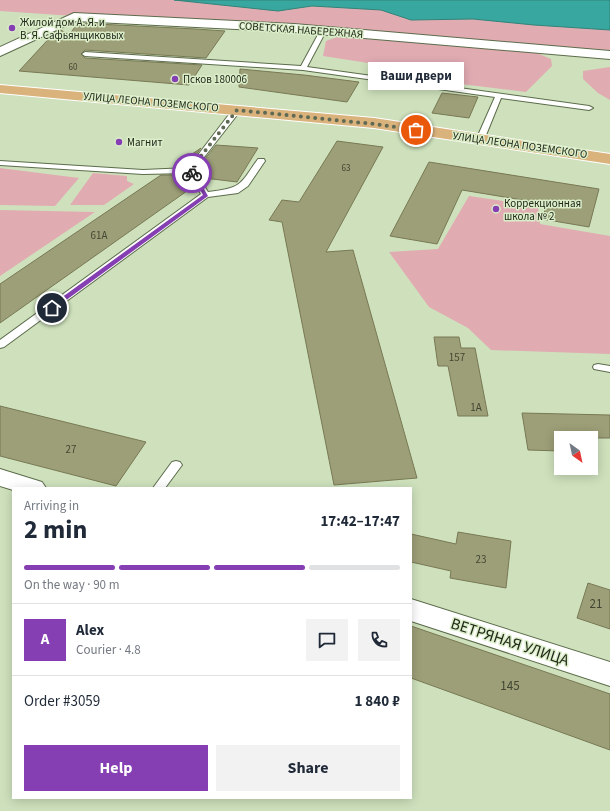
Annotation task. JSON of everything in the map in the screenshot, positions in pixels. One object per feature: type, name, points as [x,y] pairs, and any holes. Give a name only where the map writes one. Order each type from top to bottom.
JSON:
[{"type":"main road","name":"УЛИЦА ЛЕОНА ПОЗЕМСКОГО","points":[[0,89],[374,124],[610,159]]},
{"type":"street","name":"СОВЕТСКАЯ НАБЕРЕЖНАЯ","points":[[0,52],[74,17],[323,31],[610,55]]},
{"type":"street","points":[[0,477],[31,487]]},
{"type":"street","name":"ВЕТРЯНАЯ УЛИЦА","points":[[412,610],[610,674]]},
{"type":"lane","points":[[303,68],[323,31]]},
{"type":"lane","points":[[85,54],[303,68],[589,108]]},
{"type":"lane","points":[[480,140],[499,95]]},
{"type":"lane","points":[[0,163],[143,172],[190,170],[237,110]]},
{"type":"lane","points":[[0,345],[206,195],[235,191],[245,184],[261,160]]},
{"type":"lane","points":[[190,170],[206,195]]},
{"type":"lane","points":[[598,367],[610,368]]},
{"type":"lane","points":[[160,487],[176,465]]},
{"type":"shaded area","points":[[0,0],[174,0],[278,11],[312,6],[381,10],[411,20],[473,19],[610,30],[610,52],[0,11]]},
{"type":"shaded area","points":[[337,37],[532,51],[551,59],[552,66],[526,92],[394,76],[368,63],[323,56],[326,41]]},
{"type":"shaded area","points":[[610,67],[610,100],[598,93],[583,79],[583,71]]},
{"type":"shaded area","points":[[0,168],[79,178],[55,206],[0,205]]},
{"type":"shaded area","points":[[93,173],[127,176],[127,181],[134,184],[104,205],[70,205]]},
{"type":"shaded area","points":[[469,196],[538,206],[540,224],[610,236],[610,354],[491,350],[468,328],[429,307],[389,252],[438,249]]},
{"type":"shaded area","points":[[0,210],[95,212],[0,276]]},
{"type":"water","points":[[174,0],[610,0],[610,30],[473,19],[411,20],[381,10],[312,6],[278,11]]},
{"type":"building","points":[[78,23],[225,31],[206,58],[85,50],[81,54],[85,58],[202,65],[189,85],[19,71],[55,32],[61,30],[69,35]]},
{"type":"building","points":[[240,69],[359,82],[347,102],[239,87]]},
{"type":"building","points":[[442,93],[478,97],[469,118],[432,113]]},
{"type":"building","points":[[337,141],[383,147],[326,252],[353,250],[417,478],[334,485],[282,222],[269,220],[282,200],[299,202]]},
{"type":"building","points":[[216,145],[258,148],[237,182],[204,178],[202,180],[196,170]]},
{"type":"building","points":[[201,148],[187,167],[173,167]]},
{"type":"building","points":[[429,162],[599,189],[589,227],[542,219],[547,204],[462,190],[437,244],[390,236]]},
{"type":"building","points":[[161,175],[187,175],[194,186],[0,323],[0,284]]},
{"type":"building","points":[[434,337],[459,337],[461,348],[475,348],[488,416],[458,416],[448,366],[438,366]]},
{"type":"building","points":[[0,406],[146,442],[116,486],[0,456]]},
{"type":"building","points":[[522,413],[610,415],[610,438],[598,438],[598,431],[554,431],[554,451],[528,450]]},
{"type":"building","points":[[458,532],[511,541],[506,588],[450,578],[451,571],[412,562],[412,534],[456,544]]},
{"type":"building","points":[[588,583],[610,590],[610,629],[577,618]]},
{"type":"building","points":[[412,626],[610,694],[610,750],[412,678]]},
{"type":"way so far","points":[[192,173],[190,170],[237,110],[374,124],[416,130]]},
{"type":"place","name":"Жилой дом А. Я. и В. Я. Сафьянщиковых","points":[[12,28]]},
{"type":"place","name":"Псков 180006","points":[[175,79]]},
{"type":"place","name":"Ваши двери","points":[[416,130]]},
{"type":"place","name":"Магнит","points":[[119,142]]},
{"type":"place","name":"Коррекционная школа № 2","points":[[496,209]]},
{"type":"route","points":[[52,308],[206,195],[192,173]]}]
